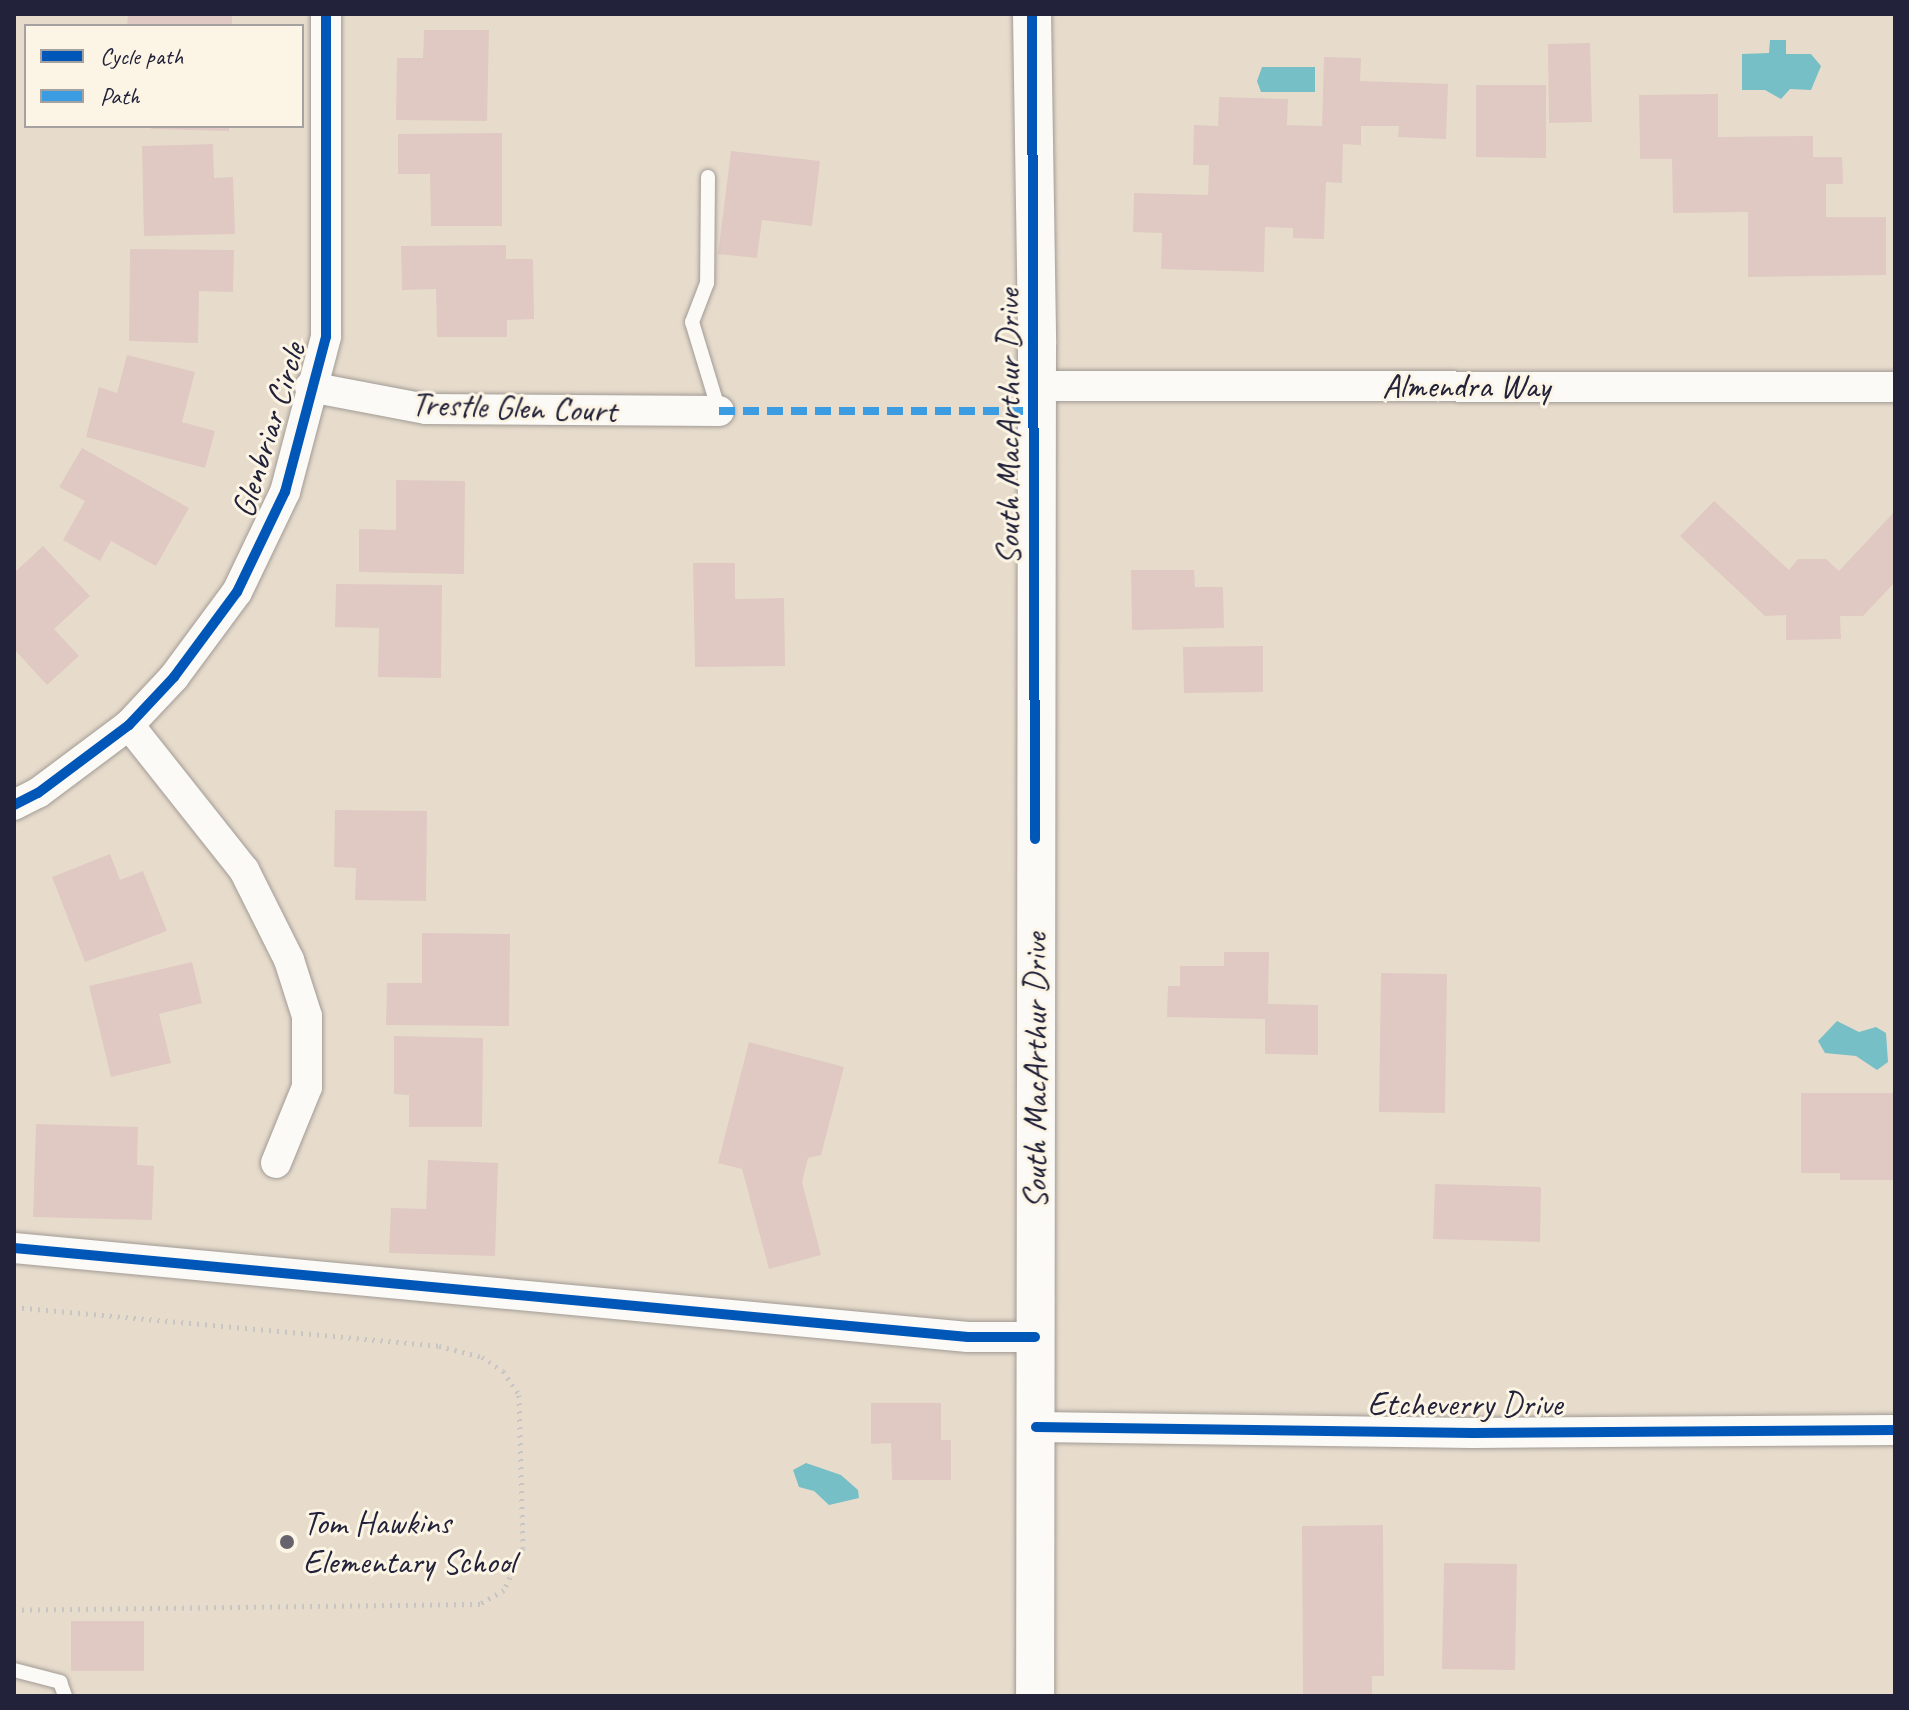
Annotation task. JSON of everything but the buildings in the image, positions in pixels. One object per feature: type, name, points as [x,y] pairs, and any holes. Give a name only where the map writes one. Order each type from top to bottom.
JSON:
[{"type":"street","name":"Glenbriar Circle","points":[[14,805],[38,793],[129,725],[174,677],[237,592],[285,492],[310,387],[326,337],[326,14]]},
{"type":"street","name":"South MacArthur Drive","points":[[1032,14],[1037,386],[1035,1696]]},
{"type":"street","name":"Almendra Way","points":[[1037,386],[1895,387]]},
{"type":"street","name":"Trestle Glen Court","points":[[310,387],[426,409],[719,411]]},
{"type":"street","points":[[129,725],[244,870],[289,960],[307,1016],[307,1087],[276,1163]]},
{"type":"street","points":[[14,1248],[968,1337],[1035,1337]]},
{"type":"street","name":"Etcheverry Drive","points":[[1036,1427],[1473,1433],[1895,1430]]},
{"type":"lane","points":[[708,177],[707,283],[692,322],[719,411]]},
{"type":"lane","points":[[14,1670],[60,1682],[65,1696]]},
{"type":"path","points":[[14,1307],[439,1346],[482,1357],[503,1371],[519,1395],[523,1548],[504,1590],[480,1604],[14,1610]]},
{"type":"water","points":[[1770,40],[1786,40],[1786,54],[1811,54],[1821,66],[1811,90],[1790,89],[1781,99],[1765,90],[1742,90],[1742,54],[1769,53]]},
{"type":"water","points":[[1262,67],[1315,67],[1315,92],[1261,92],[1257,81]]},
{"type":"water","points":[[1837,1021],[1859,1032],[1876,1027],[1886,1033],[1888,1062],[1877,1070],[1856,1056],[1825,1053],[1818,1041]]},
{"type":"water","points":[[806,1463],[841,1475],[858,1490],[859,1498],[829,1505],[814,1491],[799,1487],[793,1470]]},
{"type":"marked path","points":[[719,411],[1037,411]]},
{"type":"cycle path","points":[[14,805],[38,793],[129,725],[174,677],[237,592],[285,492],[326,337],[326,14]]},
{"type":"cycle path","points":[[1032,14],[1035,839]]},
{"type":"cycle path","points":[[14,1248],[968,1337],[1035,1337]]},
{"type":"cycle path","points":[[1036,1427],[1473,1433],[1895,1430]]},
{"type":"place","name":"Tom Hawkins Elementary School","points":[[287,1542]]}]
